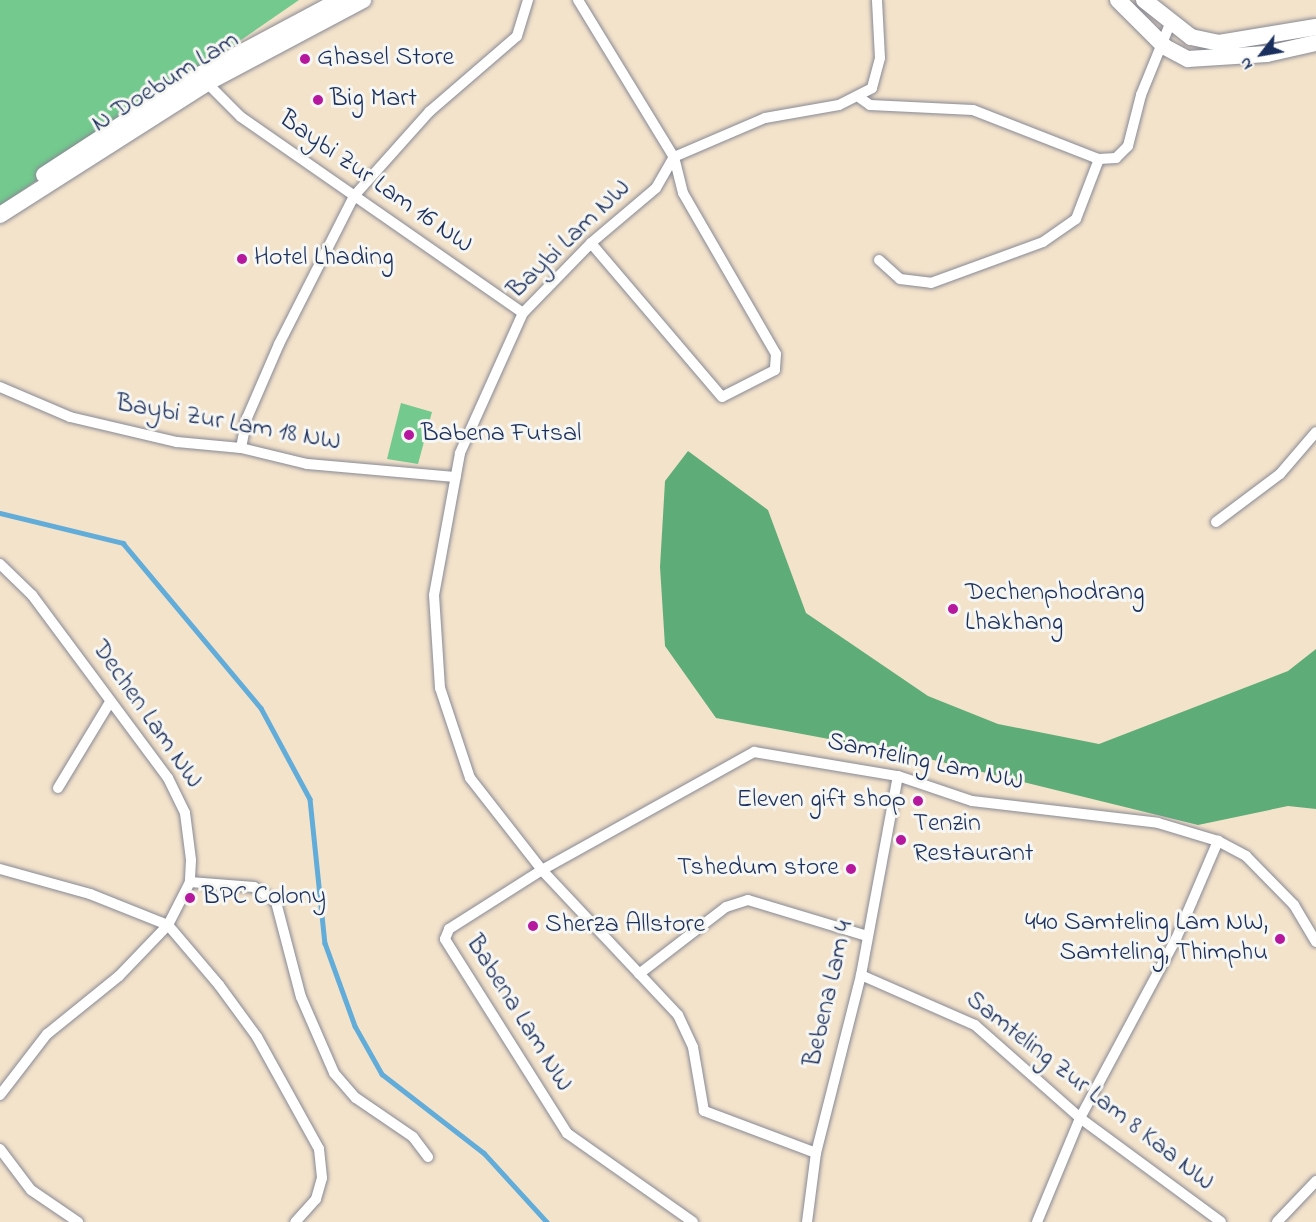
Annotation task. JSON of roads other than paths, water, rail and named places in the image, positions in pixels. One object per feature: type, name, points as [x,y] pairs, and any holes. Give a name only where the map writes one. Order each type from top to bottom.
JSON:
[{"type":"main road","points":[[0,203],[188,81],[339,0]]},
{"type":"main road","name":"N Doebum Lam","points":[[0,215],[207,83],[363,0]]},
{"type":"main road","points":[[1118,0],[1165,48],[1205,60],[1316,43]]},
{"type":"main road","points":[[1144,0],[1170,24],[1191,38],[1219,43],[1316,27]]},
{"type":"street","points":[[241,448],[247,418],[279,344],[354,196],[429,112],[517,36],[528,0]]},
{"type":"street","points":[[578,0],[674,157],[683,193],[776,354],[775,370],[722,397],[591,243]]},
{"type":"street","points":[[674,157],[765,118],[860,98],[872,88],[880,58],[877,0]]},
{"type":"street","points":[[860,98],[886,107],[973,110],[1099,159],[1116,158],[1128,146],[1141,95],[1165,48],[1170,24]]},
{"type":"street","name":"Baybi Zur Lam 16 NW","points":[[207,83],[229,108],[523,313]]},
{"type":"street","name":"Baybi Lam NW","points":[[674,157],[656,188],[591,243],[523,313],[475,410],[455,477],[434,596],[440,688],[470,778],[542,870],[639,974],[686,1030],[704,1111],[816,1153]]},
{"type":"street","points":[[879,260],[900,279],[931,283],[1043,242],[1076,219],[1099,159]]},
{"type":"street","name":"Baybi Zur Lam 18 NW","points":[[0,387],[70,417],[177,442],[241,448],[307,465],[455,477]]},
{"type":"street","points":[[1216,522],[1281,474],[1316,432]]},
{"type":"street","name":"Dechen Lam NW","points":[[0,564],[32,595],[177,793],[190,842],[190,882],[168,925],[119,976],[47,1034],[0,1095]]},
{"type":"street","points":[[58,788],[110,702]]},
{"type":"street","name":"Samteling Lam NW","points":[[542,870],[754,752],[898,776],[972,801],[1158,822],[1218,841],[1246,856],[1294,904],[1316,942]]},
{"type":"street","name":"Bebena Lam 4","points":[[807,1222],[816,1153],[861,975],[898,776]]},
{"type":"street","points":[[1037,1222],[1080,1118],[1176,939],[1218,841]]},
{"type":"street","points":[[0,869],[90,894],[168,925],[256,1037],[319,1149],[322,1178],[316,1198],[295,1222]]},
{"type":"street","name":"Babena Lam NW","points":[[542,870],[449,929],[447,949],[562,1127],[693,1222]]},
{"type":"street","points":[[190,882],[254,887],[276,902],[301,997],[334,1073],[345,1089],[395,1122],[428,1156]]},
{"type":"street","points":[[639,974],[726,907],[748,900],[867,936]]},
{"type":"street","name":"Samteling Zur Lam 8 Kaa NW","points":[[861,975],[975,1025],[1080,1118],[1221,1222]]},
{"type":"street","points":[[0,1149],[31,1190],[78,1222]]},
{"type":"street","points":[[1277,1222],[1316,1181]]},
{"type":"waterway","points":[[0,513],[123,543],[261,708],[310,799],[325,943],[355,1026],[382,1074],[484,1153],[547,1222]]},
{"type":"place","name":"Ghasel Store","points":[[305,59]]},
{"type":"place","name":"Big Mart","points":[[318,100]]},
{"type":"place","name":"Hotel Lhading","points":[[242,259]]},
{"type":"place","name":"Babena Futsal","points":[[409,435]]},
{"type":"place","name":"Dechenphodrang Lhakhang","points":[[953,609]]},
{"type":"place","name":"Eleven gift shop","points":[[918,801]]},
{"type":"place","name":"Tenzin Restaurant","points":[[901,840]]},
{"type":"place","name":"Tshedum store","points":[[851,869]]},
{"type":"place","name":"BPC Colony","points":[[190,898]]},
{"type":"place","name":"Sherza Allstore","points":[[533,926]]},
{"type":"place","name":"440 Samteling Lam NW, Samteling, Thimphu","points":[[1280,939]]}]
